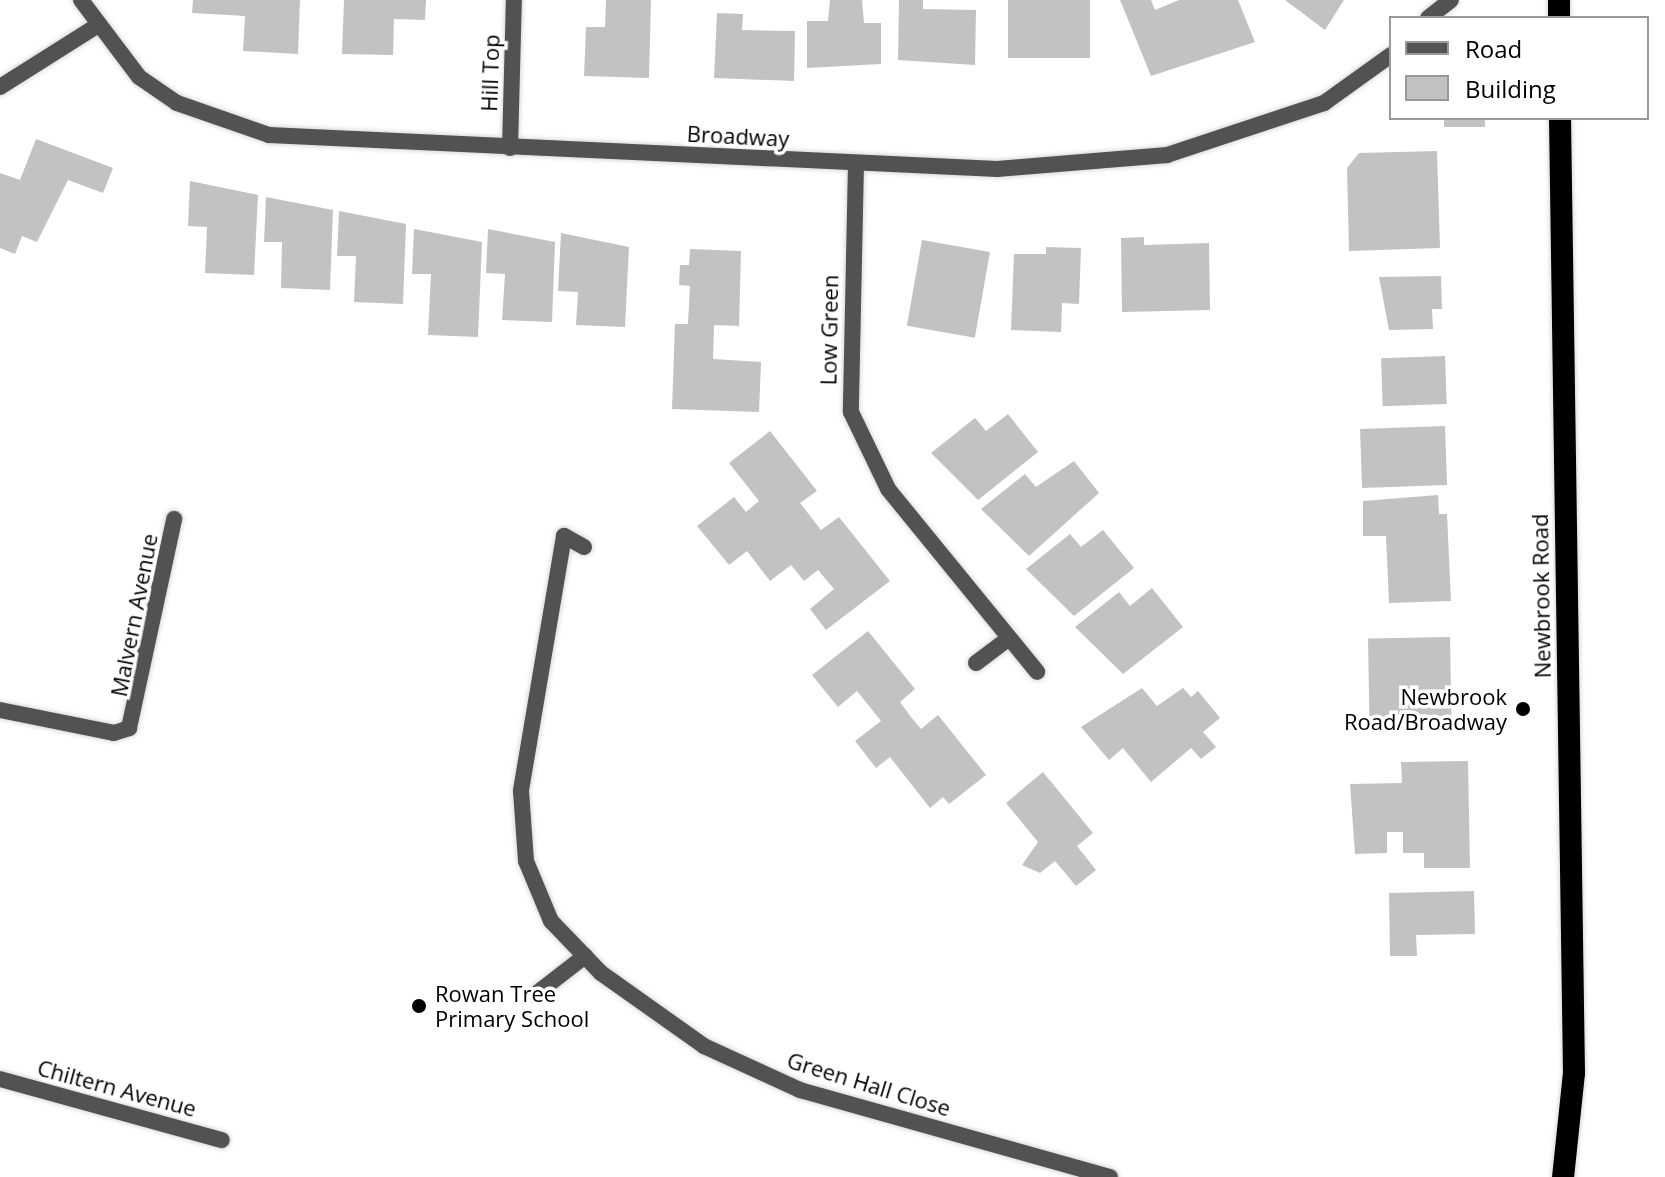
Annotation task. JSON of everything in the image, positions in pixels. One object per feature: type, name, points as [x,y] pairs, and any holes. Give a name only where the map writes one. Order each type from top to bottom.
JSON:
[{"type":"highway","name":"Newbrook Road","points":[[1560,120],[1574,1073],[1563,1177]]},
{"type":"street","name":"Broadway","points":[[81,0],[95,27],[139,77],[226,124],[269,135],[856,163],[997,169],[1167,155],[1324,103],[1389,56]]},
{"type":"street","name":"Hill Top","points":[[510,148],[514,0]]},
{"type":"street","points":[[1431,16],[1451,0]]},
{"type":"street","points":[[0,87],[95,27]]},
{"type":"street","name":"Low Green","points":[[856,163],[851,412],[888,489],[1037,672]]},
{"type":"street","name":"Malvern Avenue","points":[[0,710],[114,733],[129,728],[174,519]]},
{"type":"street","name":"Green Hall Close","points":[[584,547],[564,536],[521,791],[526,861],[551,921],[585,956],[704,1046],[800,1090],[1110,1177]]},
{"type":"street","points":[[976,663],[1009,638]]},
{"type":"street","points":[[536,994],[585,956]]},
{"type":"street","name":"Chiltern Avenue","points":[[0,1079],[222,1140]]},
{"type":"building","points":[[193,0],[300,0],[298,54],[243,51],[245,16],[192,13]]},
{"type":"building","points":[[344,0],[426,0],[425,20],[394,19],[393,55],[342,54]]},
{"type":"building","points":[[606,0],[651,0],[649,78],[584,76],[586,27],[605,27]]},
{"type":"building","points":[[830,0],[862,0],[864,23],[881,23],[881,64],[807,68],[807,21],[828,21]]},
{"type":"building","points":[[899,0],[923,0],[923,9],[976,10],[975,65],[898,60]]},
{"type":"building","points":[[1008,0],[1090,0],[1090,58],[1008,58]]},
{"type":"building","points":[[1120,0],[1151,0],[1155,10],[1179,0],[1238,0],[1255,42],[1151,76]]},
{"type":"building","points":[[1285,0],[1344,0],[1325,30]]},
{"type":"building","points":[[717,13],[743,14],[742,30],[795,31],[794,81],[714,78]]},
{"type":"building","points":[[1444,120],[1485,120],[1485,127],[1444,127]]},
{"type":"building","points":[[36,139],[113,168],[103,193],[68,180],[37,242],[22,236],[15,254],[0,248],[0,173],[20,180]]},
{"type":"building","points":[[1437,151],[1440,248],[1349,251],[1347,168],[1359,153]]},
{"type":"building","points":[[190,181],[258,195],[254,275],[205,273],[207,227],[188,226]]},
{"type":"building","points":[[266,197],[333,210],[330,290],[281,288],[282,242],[264,242]]},
{"type":"building","points":[[339,211],[406,224],[403,304],[354,302],[356,256],[337,256]]},
{"type":"building","points":[[414,229],[482,242],[478,337],[428,335],[431,274],[412,274]]},
{"type":"building","points":[[488,229],[555,242],[552,322],[502,320],[505,274],[486,273]]},
{"type":"building","points":[[561,233],[629,247],[625,327],[576,325],[578,292],[558,291]]},
{"type":"building","points":[[1144,237],[1144,245],[1209,243],[1210,310],[1122,312],[1121,238]]},
{"type":"building","points":[[922,240],[990,252],[975,338],[907,326]]},
{"type":"building","points":[[1046,247],[1081,248],[1079,304],[1062,303],[1061,332],[1011,330],[1014,254],[1046,254]]},
{"type":"building","points":[[690,249],[741,251],[739,326],[714,325],[713,359],[761,362],[759,412],[672,409],[675,324],[688,324],[690,286],[679,285],[680,265],[689,265]]},
{"type":"building","points":[[1441,276],[1442,309],[1432,309],[1433,329],[1389,330],[1379,277]]},
{"type":"building","points":[[1445,356],[1447,404],[1383,406],[1381,358]]},
{"type":"building","points":[[1008,414],[1038,452],[978,500],[931,453],[975,418],[986,431]]},
{"type":"building","points":[[1445,426],[1447,485],[1362,488],[1360,429]]},
{"type":"building","points":[[770,431],[817,491],[800,503],[821,530],[839,517],[890,581],[826,630],[810,609],[834,589],[818,570],[804,581],[791,565],[770,581],[747,551],[729,565],[697,526],[734,497],[746,512],[759,501],[729,463]]},
{"type":"building","points":[[1074,461],[1099,493],[1029,556],[981,509],[1025,474],[1036,487]]},
{"type":"building","points":[[1438,495],[1439,514],[1447,514],[1451,601],[1389,603],[1386,536],[1363,536],[1363,501]]},
{"type":"building","points":[[1103,530],[1134,568],[1074,616],[1026,569],[1070,534],[1081,547]]},
{"type":"building","points":[[1152,588],[1183,627],[1123,674],[1075,627],[1119,592],[1130,606]]},
{"type":"building","points":[[868,631],[915,689],[900,702],[911,717],[921,729],[938,715],[986,775],[949,804],[943,797],[930,808],[890,757],[876,768],[855,741],[881,721],[857,691],[838,707],[812,675]]},
{"type":"building","points":[[1450,637],[1452,723],[1370,724],[1368,638]]},
{"type":"building","points":[[1142,688],[1157,706],[1183,688],[1191,697],[1198,691],[1220,718],[1203,732],[1216,747],[1201,759],[1191,748],[1151,782],[1123,748],[1109,760],[1081,727]]},
{"type":"building","points":[[1468,761],[1470,868],[1424,868],[1424,853],[1403,853],[1403,832],[1387,832],[1387,853],[1355,854],[1350,784],[1402,783],[1401,762]]},
{"type":"building","points":[[1043,772],[1093,833],[1077,846],[1096,870],[1076,886],[1055,861],[1040,873],[1022,865],[1038,842],[1006,803]]},
{"type":"building","points":[[1474,891],[1475,934],[1416,935],[1417,956],[1390,956],[1389,893]]},
{"type":"place","name":"Newbrook Road/Broadway","points":[[1523,709]]},
{"type":"place","name":"Rowan Tree Primary School","points":[[419,1006]]}]
